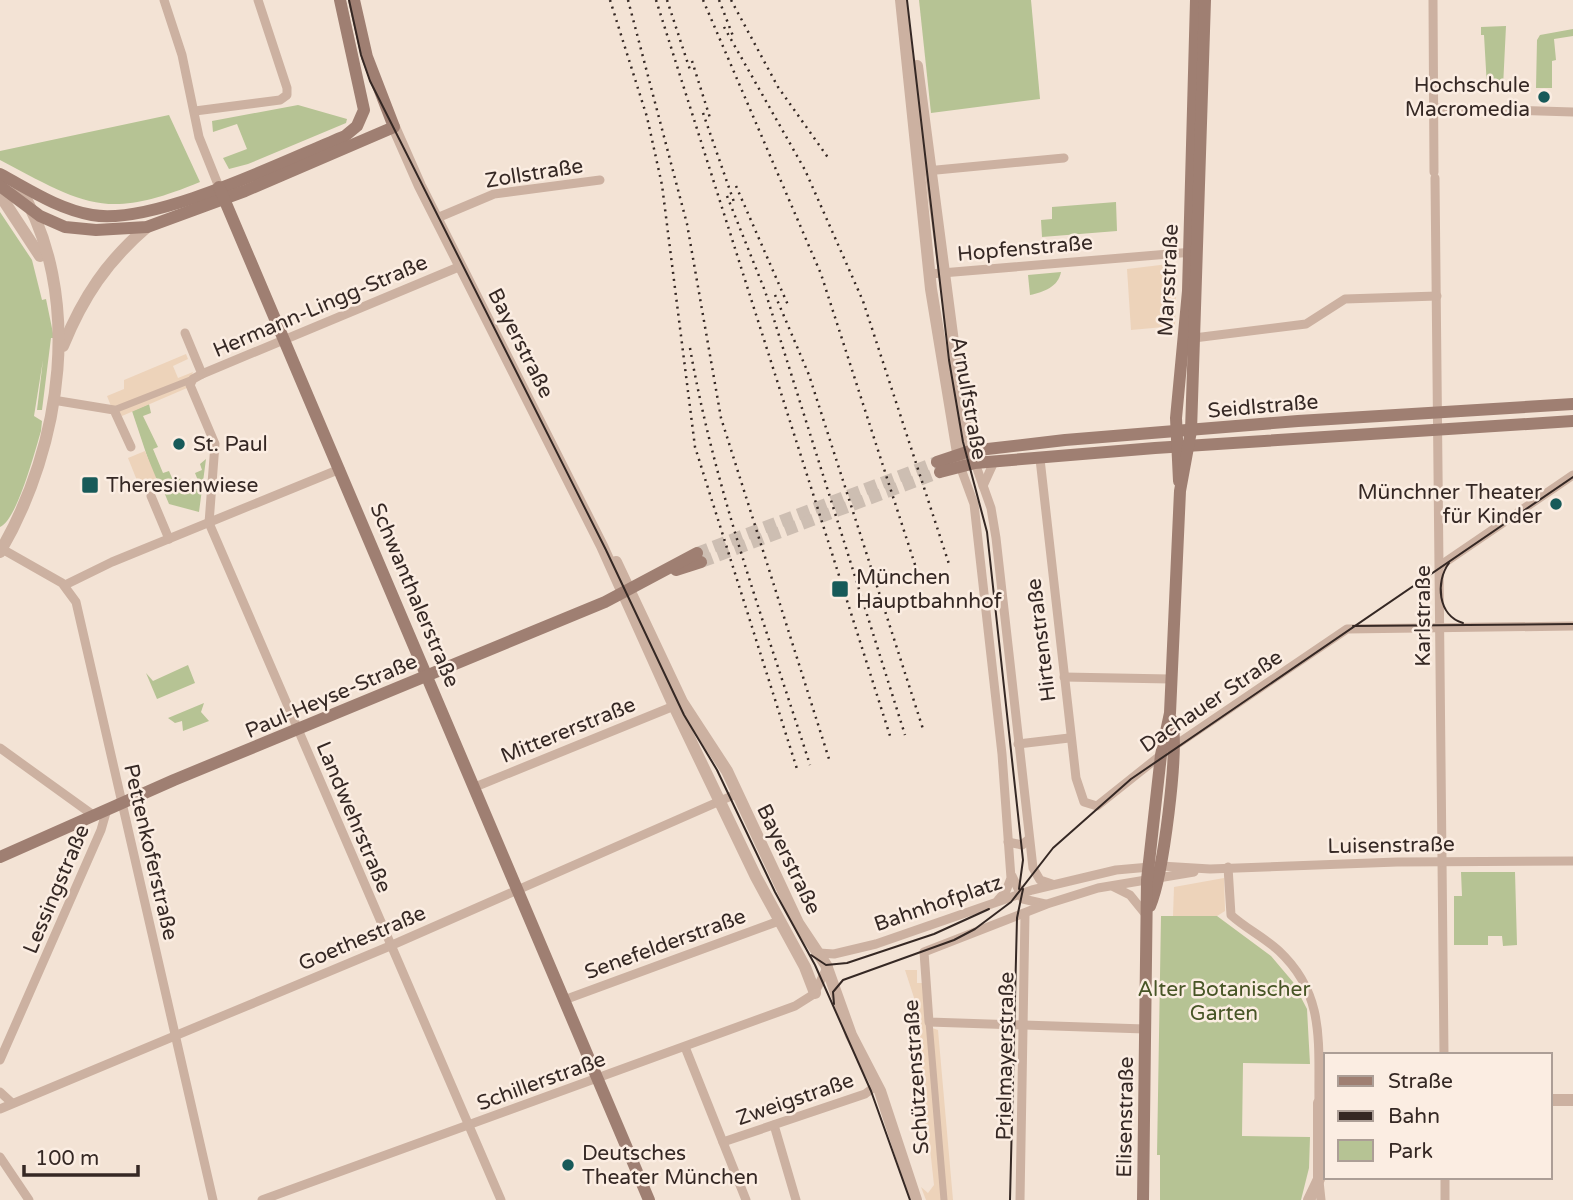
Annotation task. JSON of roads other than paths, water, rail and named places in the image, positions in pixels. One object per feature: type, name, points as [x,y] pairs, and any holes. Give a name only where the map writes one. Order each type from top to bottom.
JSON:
[{"type":"main road","points":[[0,186],[53,223],[78,229],[147,227],[351,132],[364,113],[340,0]]},
{"type":"main road","name":"Bayerstraße","points":[[354,0],[367,57],[391,128]]},
{"type":"main road","name":"Marsstraße","points":[[1196,0],[1199,70]]},
{"type":"main road","name":"Marsstraße","points":[[1174,747],[1170,679],[1183,447],[1191,431],[1199,70],[1205,0]]},
{"type":"main road","points":[[0,174],[53,203],[103,217],[151,212],[222,193],[391,128]]},
{"type":"main road","name":"Schwanthalerstraße","points":[[222,193],[649,1200]]},
{"type":"main road","name":"Marsstraße","points":[[1183,447],[1176,431],[1194,252]]},
{"type":"main road","name":"Seidlstraße","points":[[939,467],[973,457],[1176,431],[1573,404]]},
{"type":"main road","name":"Seidlstraße","points":[[973,457],[994,462],[1437,428],[1573,421]]},
{"type":"main road","name":"Paul-Heyse-Straße","points":[[0,857],[123,801],[429,676],[699,558]]},
{"type":"main road","name":"Marsstraße","points":[[1161,755],[1170,713]]},
{"type":"main road","name":"Elisenstraße","points":[[1143,1200],[1148,913],[1174,747]]},
{"type":"main road","name":"Elisenstraße","points":[[1154,873],[1161,755]]},
{"type":"street","name":"Schwanthalerstraße","points":[[164,0],[182,55],[199,137],[222,193]]},
{"type":"street","points":[[195,111],[280,100],[287,95],[288,88],[258,0]]},
{"type":"street","name":"Arnulfstraße","points":[[901,0],[924,171],[944,273],[973,457],[996,538],[1034,873],[1043,882],[1058,883]]},
{"type":"street","name":"Arnulfstraße","points":[[910,0],[930,274],[959,460],[971,493],[975,515],[1002,757],[1010,871],[1008,888],[996,902]]},
{"type":"street","name":"Karlstraße","points":[[1433,0],[1441,565],[1444,1053]]},
{"type":"street","points":[[1433,108],[1573,112]]},
{"type":"street","name":"Bayerstraße","points":[[391,128],[602,546],[617,563],[626,592],[674,706],[779,921],[805,967],[815,993]]},
{"type":"street","points":[[924,171],[1064,158]]},
{"type":"street","name":"Zollstraße","points":[[437,218],[494,194],[600,180]]},
{"type":"street","points":[[18,185],[31,210],[51,278],[59,323],[59,356],[54,400],[30,485],[1,550],[65,585],[340,469]]},
{"type":"street","points":[[0,195],[22,224],[51,278]]},
{"type":"street","points":[[22,224],[31,210],[53,203]]},
{"type":"street","points":[[59,356],[93,285],[110,261],[147,227]]},
{"type":"street","name":"Hopfenstraße","points":[[930,274],[1194,252]]},
{"type":"street","name":"Hermann-Lingg-Straße","points":[[193,379],[461,266]]},
{"type":"street","points":[[1194,338],[1306,324],[1345,299],[1437,296]]},
{"type":"street","points":[[185,333],[202,374]]},
{"type":"street","points":[[54,400],[114,410],[193,379]]},
{"type":"street","points":[[193,379],[191,389],[216,450],[209,523]]},
{"type":"street","points":[[114,410],[131,447]]},
{"type":"street","name":"Hirtenstraße","points":[[1040,459],[1069,738],[1081,797],[1088,804],[1097,806]]},
{"type":"street","points":[[983,486],[994,462]]},
{"type":"street","points":[[1441,565],[1573,475]]},
{"type":"street","points":[[151,496],[169,539]]},
{"type":"street","name":"Landwehrstraße","points":[[209,523],[501,1200]]},
{"type":"street","name":"Pettenkoferstraße","points":[[65,585],[79,614],[213,1200]]},
{"type":"street","name":"Bayerstraße","points":[[626,592],[682,702],[727,771],[798,923],[819,953],[824,973],[851,1035],[877,1085],[916,1200]]},
{"type":"street","points":[[1441,628],[1573,626]]},
{"type":"street","name":"Dachauer Straße","points":[[1097,806],[1161,755],[1347,629],[1441,628]]},
{"type":"street","points":[[1064,677],[1170,679]]},
{"type":"street","name":"Mittererstraße","points":[[475,787],[674,706]]},
{"type":"street","points":[[1018,744],[1069,738]]},
{"type":"street","points":[[0,748],[93,815]]},
{"type":"street","name":"Goethestraße","points":[[0,1109],[390,946],[736,794]]},
{"type":"street","name":"Lessingstraße","points":[[0,1060],[101,830],[107,808]]},
{"type":"street","points":[[1008,842],[1022,845],[1029,839]]},
{"type":"street","name":"Luisenstraße","points":[[1058,883],[1077,878],[1228,867],[1442,861],[1573,861]]},
{"type":"street","points":[[1228,867],[1231,915],[1278,950],[1301,979],[1316,1009],[1323,1103],[1319,1179],[1321,1200]]},
{"type":"street","name":"Arnulfstraße","points":[[1010,871],[1019,894]]},
{"type":"street","name":"Luisenstraße","points":[[1047,904],[1154,873]]},
{"type":"street","points":[[1077,878],[1081,893]]},
{"type":"street","points":[[1058,883],[1067,897]]},
{"type":"street","name":"Bahnhofplatz","points":[[819,953],[834,954],[889,940],[1058,883]]},
{"type":"street","points":[[1109,886],[1121,888],[1148,913]]},
{"type":"street","points":[[1019,894],[1030,902],[1047,904]]},
{"type":"street","name":"Bahnhofplatz","points":[[924,951],[1047,904]]},
{"type":"street","name":"Prielmayerstraße","points":[[1020,1200],[1025,914]]},
{"type":"street","name":"Senefelderstraße","points":[[564,1000],[779,921]]},
{"type":"street","name":"Schützenstraße","points":[[924,951],[944,1200]]},
{"type":"street","points":[[815,993],[834,954]]},
{"type":"street","name":"Schillerstraße","points":[[262,1200],[795,1006],[815,993]]},
{"type":"street","points":[[929,1022],[1145,1029]]},
{"type":"street","points":[[685,1047],[746,1200]]},
{"type":"street","name":"Zweigstraße","points":[[723,1142],[864,1094],[877,1085]]},
{"type":"street","points":[[0,1092],[12,1103]]},
{"type":"street","points":[[1552,1100],[1573,1100]]},
{"type":"street","points":[[774,1125],[796,1200]]},
{"type":"street","points":[[0,1157],[29,1200]]},
{"type":"street","points":[[1309,1200],[1319,1179]]},
{"type":"street","points":[[1445,1179],[1445,1200]]},
{"type":"tunnel","points":[[697,553],[937,462]]},
{"type":"tunnel","points":[[701,562],[940,472]]},
{"type":"tram line","points":[[349,0],[361,55],[370,81],[606,550],[684,715],[717,770],[775,892],[815,965],[871,1091],[910,1200]]},
{"type":"tram line","points":[[907,0],[949,360],[963,442],[987,532],[1023,860],[1019,889]]},
{"type":"tram line","points":[[834,1004],[833,992],[843,980],[954,940],[975,929],[1011,902],[1053,848],[1131,779],[1573,477]]},
{"type":"tram line","points":[[1449,563],[1442,579],[1441,598],[1448,613],[1463,623]]},
{"type":"tram line","points":[[1353,626],[1573,624]]},
{"type":"tram line","points":[[1010,1200],[1017,918],[1023,889]]},
{"type":"tram line","points":[[811,955],[826,965],[847,963],[934,934],[989,909]]},
{"type":"railway","points":[[610,0],[647,117],[662,185],[695,447],[797,769]]},
{"type":"railway","points":[[628,0],[687,224],[721,418],[829,759]]},
{"type":"railway","points":[[656,0],[891,739]]},
{"type":"railway","points":[[667,0],[691,73]]},
{"type":"railway","points":[[703,0],[821,274],[918,574]]},
{"type":"railway","points":[[719,0],[733,36]]},
{"type":"railway","points":[[731,0],[778,87],[829,159]]},
{"type":"railway","points":[[724,27],[805,170],[863,301],[949,564]]},
{"type":"railway","points":[[692,61],[711,121]]},
{"type":"railway","points":[[703,113],[734,202]]},
{"type":"railway","points":[[736,186],[788,305]]},
{"type":"railway","points":[[727,196],[765,291],[905,735]]},
{"type":"railway","points":[[775,295],[809,375],[923,729]]},
{"type":"railway","points":[[690,348],[727,506],[810,765]]},
{"type":"place","name":"Hochschule Macromedia","points":[[1544,97]]},
{"type":"place","name":"St. Paul","points":[[179,444]]},
{"type":"place","name":"Theresienwiese","points":[[90,485]]},
{"type":"place","name":"Münchner Theater für Kinder","points":[[1556,504]]},
{"type":"place","name":"München Hauptbahnhof","points":[[840,589]]},
{"type":"place","name":"Deutsches Theater München","points":[[568,1165]]},
{"type":"park label","name":"Alter Botanischer Garten","points":[[1224,1001]]}]
